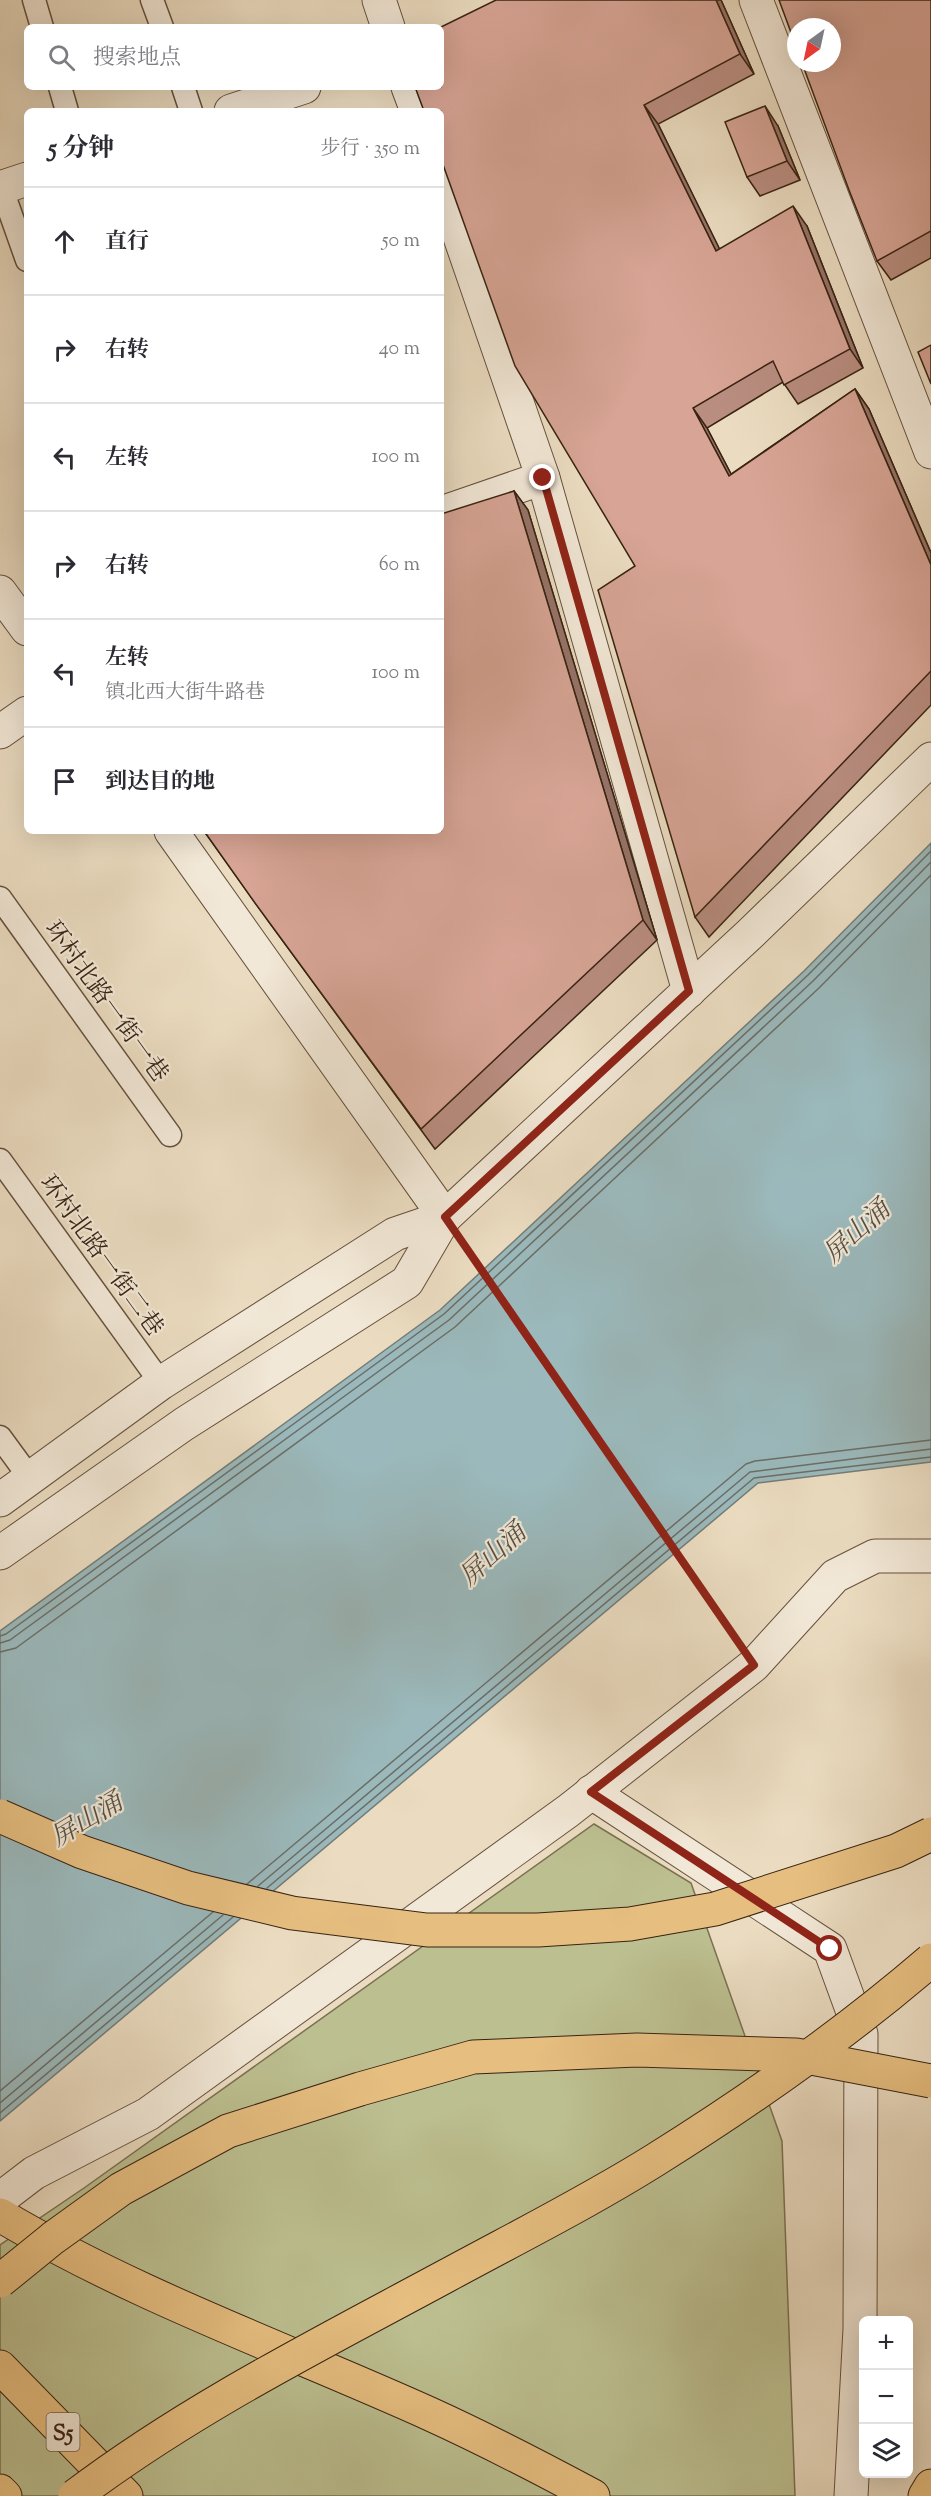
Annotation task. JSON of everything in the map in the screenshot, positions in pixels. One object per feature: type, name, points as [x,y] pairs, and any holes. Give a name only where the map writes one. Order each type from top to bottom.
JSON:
[{"type":"highway","points":[[0,1816],[82,1852],[188,1888],[292,1913],[428,1929],[538,1930],[630,1924],[715,1909],[896,1851],[931,1834]]},
{"type":"highway","points":[[75,2496],[169,2432],[269,2372],[654,2160],[835,2037],[931,1960]]},
{"type":"highway","points":[[0,2281],[53,2238],[121,2189],[228,2131],[360,2089],[473,2057],[637,2050],[796,2055],[931,2081]]},
{"type":"highway","points":[[0,2215],[55,2248],[135,2287],[430,2414],[592,2496]]},
{"type":"highway","name":"S5","points":[[0,2367],[126,2496]]},
{"type":"highway","points":[[925,2496],[931,2486]]},
{"type":"highway","points":[[0,2491],[5,2496]]},
{"type":"street","points":[[378,0],[387,24]]},
{"type":"street","points":[[756,0],[931,452]]},
{"type":"street","points":[[252,108],[272,105],[299,90]]},
{"type":"street","points":[[409,90],[416,108]]},
{"type":"street","points":[[444,191],[543,478],[689,991]]},
{"type":"street","points":[[444,512],[543,478]]},
{"type":"street","points":[[0,592],[24,626]]},
{"type":"street","points":[[0,732],[24,716]]},
{"type":"street","points":[[0,1553],[184,1424],[407,1282],[445,1217],[689,991],[931,759]]},
{"type":"street","points":[[173,834],[445,1217]]},
{"type":"street","points":[[0,1500],[161,1383],[395,1234],[445,1217]]},
{"type":"street","points":[[0,2199],[34,2173],[148,2114],[591,1792],[754,1665],[835,1576],[875,1556],[930,1556]]},
{"type":"street","points":[[591,1792],[830,1949],[850,2002],[861,2034],[860,2329],[851,2496]]},
{"type":"lane","points":[[34,0],[41,24]]},
{"type":"lane","points":[[152,0],[161,24]]},
{"type":"lane","points":[[61,90],[66,108]]},
{"type":"lane","points":[[184,90],[190,108]]},
{"type":"lane","points":[[7,185],[24,249]]},
{"type":"lane","name":"环村北路一街一巷","points":[[0,898],[170,1134]]},
{"type":"lane","name":"环村北路一街二巷","points":[[0,1160],[161,1383]]},
{"type":"lane","points":[[0,1437],[30,1478]]},
{"type":"path","points":[[445,1217],[754,1665]]},
{"type":"green space","points":[[594,1824],[691,1883],[782,2141],[795,2496],[0,2496],[0,2245],[84,2188]]},
{"type":"water","name":"屏山涌","points":[[931,843],[931,1462],[758,1483],[0,2121],[0,1631],[440,1310],[804,971]]},
{"type":"building","points":[[496,0],[716,0],[740,54],[644,105],[716,251],[793,206],[850,349],[784,385],[773,361],[693,408],[729,476],[855,389],[931,565],[931,671],[695,917],[598,590],[635,566],[515,366],[444,167],[444,108],[423,108],[416,90],[444,90],[444,26]]},
{"type":"building","points":[[779,0],[931,0],[931,231],[877,261],[805,72],[841,72],[841,18],[787,18],[787,22]]},
{"type":"building","points":[[765,106],[787,161],[747,177],[725,122]]},
{"type":"building","points":[[931,345],[931,384],[918,352]]},
{"type":"building","points":[[514,491],[643,920],[421,1129],[206,834],[444,834],[444,513]]},
{"type":"route","points":[[543,478],[689,991],[445,1217],[754,1665],[591,1792],[830,1949]]}]
